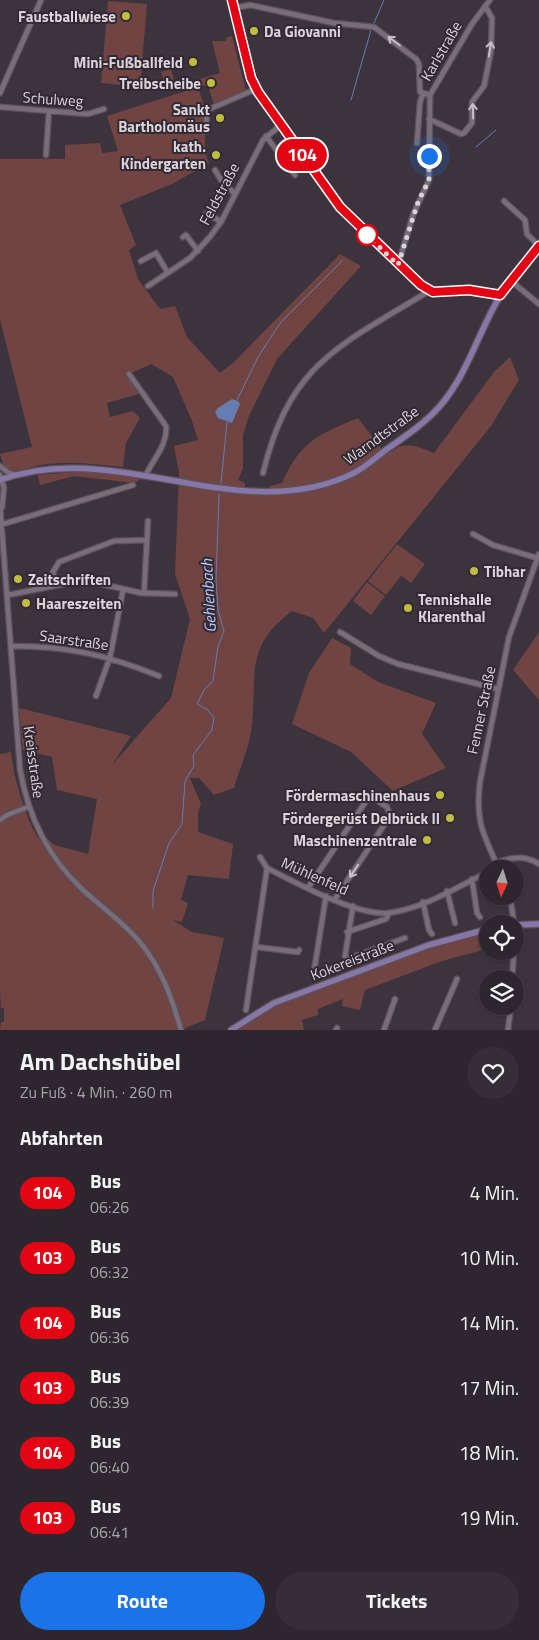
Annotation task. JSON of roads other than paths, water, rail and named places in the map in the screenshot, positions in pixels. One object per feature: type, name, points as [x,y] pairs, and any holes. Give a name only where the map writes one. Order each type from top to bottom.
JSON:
[{"type":"main road","name":"Warndtstraße","points":[[0,478],[42,470],[87,468],[236,490],[270,492],[318,486],[352,474],[417,428],[439,406],[461,375],[500,295],[539,246]]},
{"type":"main road","points":[[524,925],[539,924]]},
{"type":"main road","name":"Kokereistraße","points":[[231,1030],[274,1003],[421,948],[479,932]]},
{"type":"street","points":[[0,93],[41,0]]},
{"type":"street","points":[[232,0],[251,78],[256,89],[335,200],[398,265],[429,291]]},
{"type":"street","name":"Karlstraße","points":[[398,265],[416,209],[429,180],[430,95],[472,24],[490,0]]},
{"type":"street","name":"Karlstraße","points":[[234,8],[250,5],[334,23],[379,29],[416,59],[420,71],[419,88],[423,94],[420,102],[417,142]]},
{"type":"street","points":[[429,119],[461,134],[472,123],[472,102],[484,86],[491,51],[492,18],[485,6]]},
{"type":"street","points":[[206,131],[207,110],[256,89]]},
{"type":"street","points":[[423,94],[430,95]]},
{"type":"street","name":"Schulweg","points":[[0,108],[90,114],[104,109]]},
{"type":"street","points":[[46,155],[49,111]]},
{"type":"street","name":"Feldstraße","points":[[148,286],[198,251],[221,222],[234,193],[266,136],[281,125]]},
{"type":"street","points":[[266,136],[296,175]]},
{"type":"street","points":[[215,170],[221,180],[234,193]]},
{"type":"street","points":[[504,202],[525,220],[527,234],[539,246]]},
{"type":"street","points":[[205,216],[207,213],[221,222]]},
{"type":"street","points":[[183,238],[186,235],[198,251]]},
{"type":"street","points":[[141,261],[156,253],[168,273]]},
{"type":"street","points":[[512,281],[539,304]]},
{"type":"street","points":[[263,473],[276,430],[302,381],[340,346],[429,291],[469,290],[500,295]]},
{"type":"street","points":[[129,374],[166,426],[167,433],[164,445],[146,476]]},
{"type":"street","points":[[266,461],[272,463]]},
{"type":"street","points":[[0,466],[9,473],[17,475]]},
{"type":"street","name":"Kreisstraße","points":[[0,478],[4,488],[1,525],[8,595],[20,769],[28,808],[37,830],[56,861],[82,890],[126,926],[148,953],[171,997],[181,1030]]},
{"type":"street","points":[[1,525],[133,484]]},
{"type":"street","points":[[144,593],[148,521]]},
{"type":"street","name":"Fenner Straße","points":[[473,534],[493,545],[538,556],[509,637],[482,761],[477,808],[480,827],[494,860]]},
{"type":"street","points":[[55,584],[53,572],[59,562],[114,541],[147,540]]},
{"type":"street","points":[[8,595],[55,584],[84,580],[123,590],[175,594]]},
{"type":"street","points":[[96,696],[110,657],[123,590]]},
{"type":"street","points":[[340,632],[379,656],[398,664],[498,689]]},
{"type":"street","name":"Saarstraße","points":[[11,646],[72,649],[110,657],[159,676]]},
{"type":"street","points":[[308,888],[366,801],[372,797],[387,807],[390,816],[334,899]]},
{"type":"street","name":"Kreisstraße","points":[[0,820],[7,815],[28,808]]},
{"type":"street","points":[[260,857],[267,868]]},
{"type":"street","points":[[510,860],[524,858],[539,864]]},
{"type":"street","name":"Mühlenfeld","points":[[246,1010],[267,868],[334,899],[372,912],[389,913],[423,902],[479,876]]},
{"type":"street","points":[[472,879],[479,916]]},
{"type":"street","points":[[447,892],[455,923]]},
{"type":"street","points":[[314,970],[326,896]]},
{"type":"street","points":[[423,902],[429,930],[432,934]]},
{"type":"street","points":[[353,906],[347,932],[345,956],[348,959],[405,938]]},
{"type":"street","points":[[347,932],[386,919],[389,913]]},
{"type":"street","points":[[256,947],[298,952],[299,950]]},
{"type":"street","points":[[434,1030],[457,979]]},
{"type":"street","points":[[384,1030],[395,999]]},
{"type":"street","points":[[508,1030],[510,1015]]},
{"type":"water","points":[[232,399],[240,404],[232,423],[218,418],[215,412]]},
{"type":"waterway","name":"Gehlenbach","points":[[374,23],[384,0]]},
{"type":"waterway","name":"Gehlenbach","points":[[351,100],[371,30]]},
{"type":"waterway","name":"Gehlenbach","points":[[476,147],[496,130]]},
{"type":"waterway","name":"Gehlenbach","points":[[237,400],[258,357],[281,322],[343,260]]},
{"type":"waterway","name":"Gehlenbach","points":[[221,484],[227,422]]},
{"type":"waterway","name":"Gehlenbach","points":[[153,908],[153,891],[169,843],[182,824],[185,781],[194,766],[193,755],[212,730],[214,718],[208,710],[197,704],[204,690],[213,681],[218,646],[224,631],[218,610],[216,579],[219,494]]},
{"type":"place","name":"Faustballwiese","points":[[126,16]]},
{"type":"place","name":"Da Giovanni","points":[[254,31]]},
{"type":"place","name":"Mini-Fußballfeld","points":[[193,62]]},
{"type":"place","name":"Treibscheibe","points":[[211,83]]},
{"type":"place","name":"Sankt Bartholomäus","points":[[220,118]]},
{"type":"place","name":"kath. Kindergarten","points":[[216,155]]},
{"type":"place","name":"Tibhar","points":[[474,571]]},
{"type":"place","name":"Zeitschriften","points":[[18,579]]},
{"type":"place","name":"Haareszeiten","points":[[26,603]]},
{"type":"place","name":"Tennishalle Klarenthal","points":[[408,608]]},
{"type":"place","name":"Fördermaschinenhaus","points":[[440,795]]},
{"type":"place","name":"Fördergerüst Delbrück II","points":[[450,818]]},
{"type":"place","name":"Maschinenzentrale","points":[[427,840]]}]
